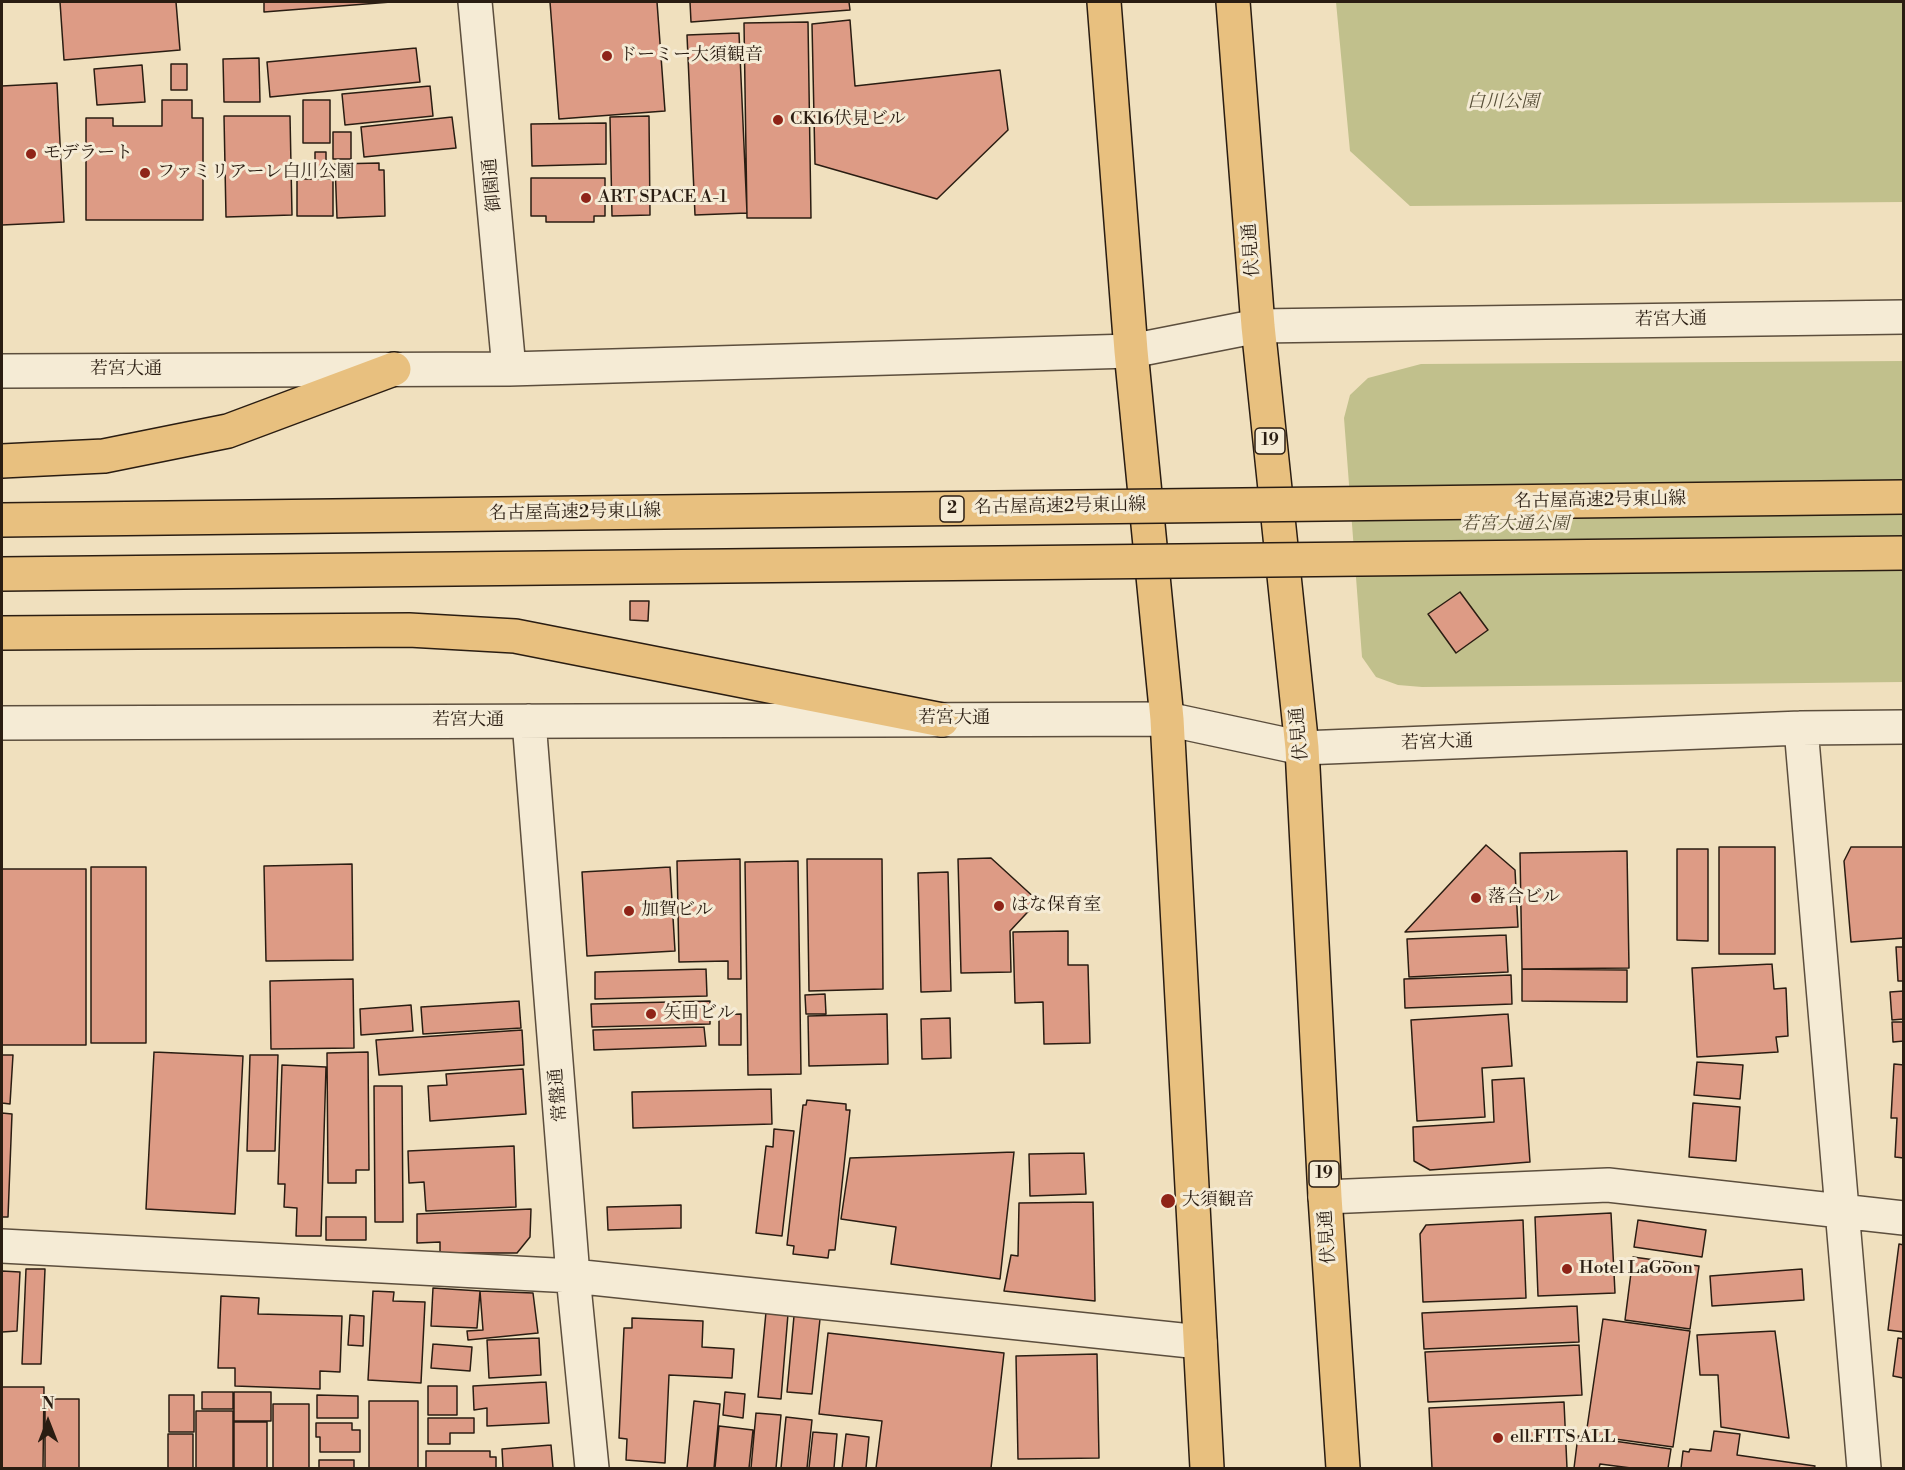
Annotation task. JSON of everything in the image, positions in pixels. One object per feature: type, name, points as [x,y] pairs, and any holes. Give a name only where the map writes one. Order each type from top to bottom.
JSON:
[{"type":"highway","points":[[1104,2],[1131,351],[1167,719],[1208,1468]]},
{"type":"highway","name":"伏見通","points":[[1233,2],[1258,326],[1302,748],[1325,1197],[1343,1468]]},
{"type":"highway","points":[[2,461],[104,456],[228,431],[394,369]]},
{"type":"highway","name":"名古屋高速2号東山線","points":[[2,520],[1904,497]]},
{"type":"highway","points":[[2,574],[1904,553]]},
{"type":"highway","points":[[2,633],[409,630],[515,636],[942,720]]},
{"type":"street","name":"御園通","points":[[475,2],[509,369]]},
{"type":"street","name":"若宮大通","points":[[2,371],[509,369],[1131,351],[1258,326],[1904,317]]},
{"type":"street","name":"若宮大通","points":[[2,723],[1167,719],[1302,748],[1801,728],[1904,728]]},
{"type":"street","name":"常盤通","points":[[529,721],[573,1276],[592,1468]]},
{"type":"street","points":[[1801,728],[1864,1468]]},
{"type":"street","points":[[1325,1197],[1608,1185],[1904,1218]]},
{"type":"street","points":[[2,1246],[573,1276],[1200,1342]]},
{"type":"green space","name":"白川公園","points":[[1336,2],[1903,2],[1903,202],[1410,206],[1350,151]]},
{"type":"green space","name":"若宮大通公園","points":[[1903,361],[1903,682],[1422,687],[1398,685],[1376,677],[1362,657],[1344,418],[1350,395],[1368,378],[1421,364]]},
{"type":"building","points":[[60,2],[176,2],[180,50],[64,60]]},
{"type":"building","points":[[264,2],[391,2],[264,12]]},
{"type":"building","name":"ドーミー大須観音","points":[[550,2],[657,2],[665,111],[559,119]]},
{"type":"building","points":[[690,2],[849,2],[850,10],[691,22]]},
{"type":"building","points":[[850,20],[855,86],[1000,70],[1008,130],[937,199],[815,164],[812,24]]},
{"type":"building","name":"CK16伏見ビル","points":[[808,22],[811,218],[747,218],[744,23]]},
{"type":"building","points":[[739,33],[747,213],[695,215],[687,35]]},
{"type":"building","points":[[416,48],[420,82],[270,97],[267,62]]},
{"type":"building","points":[[259,58],[260,102],[224,102],[223,59]]},
{"type":"building","points":[[171,64],[187,64],[187,90],[171,90]]},
{"type":"building","points":[[142,65],[145,102],[97,105],[94,69]]},
{"type":"building","name":"モデラート","points":[[57,83],[64,222],[2,225],[2,86]]},
{"type":"building","points":[[430,86],[433,116],[345,125],[342,94]]},
{"type":"building","name":"ファミリアーレ白川公園","points":[[162,100],[192,100],[192,118],[203,118],[203,220],[86,220],[86,118],[113,118],[113,126],[162,126]]},
{"type":"building","points":[[303,100],[330,100],[330,143],[303,143]]},
{"type":"building","points":[[224,116],[290,116],[292,215],[226,217]]},
{"type":"building","points":[[649,116],[650,215],[612,216],[610,117]]},
{"type":"building","points":[[452,117],[456,148],[364,157],[361,127]]},
{"type":"building","points":[[606,123],[606,164],[532,166],[531,124]]},
{"type":"building","points":[[333,132],[351,132],[351,159],[333,159]]},
{"type":"building","points":[[315,152],[326,152],[326,173],[315,173]]},
{"type":"building","points":[[379,163],[379,170],[384,170],[385,216],[337,218],[335,164]]},
{"type":"building","points":[[531,178],[605,178],[605,216],[594,216],[594,222],[546,222],[546,216],[531,216]]},
{"type":"building","points":[[297,179],[333,179],[333,216],[297,216]]},
{"type":"building","points":[[1460,592],[1488,630],[1456,653],[1428,614]]},
{"type":"building","points":[[630,601],[649,601],[648,621],[630,620]]},
{"type":"building","name":"落合ビル","points":[[1486,845],[1515,870],[1518,927],[1405,932]]},
{"type":"building","points":[[1719,847],[1775,847],[1775,954],[1719,954]]},
{"type":"building","points":[[1851,847],[1904,847],[1904,938],[1851,942],[1844,861]]},
{"type":"building","points":[[1677,849],[1708,849],[1708,941],[1677,940]]},
{"type":"building","points":[[1627,851],[1629,968],[1522,969],[1520,853]]},
{"type":"building","points":[[991,858],[1038,901],[1010,931],[1011,972],[961,973],[958,859]]},
{"type":"building","points":[[740,859],[741,979],[728,979],[728,961],[679,962],[677,861]]},
{"type":"building","points":[[807,859],[882,859],[883,989],[809,991]]},
{"type":"building","points":[[798,861],[801,1074],[748,1075],[745,862]]},
{"type":"building","points":[[352,864],[353,960],[266,961],[264,866]]},
{"type":"building","points":[[91,867],[146,867],[146,1043],[91,1043]]},
{"type":"building","name":"加賀ビル","points":[[670,867],[675,951],[587,956],[582,872]]},
{"type":"building","points":[[2,869],[86,869],[86,1045],[2,1045]]},
{"type":"building","points":[[948,872],[951,991],[921,992],[918,873]]},
{"type":"building","points":[[1068,931],[1068,965],[1088,965],[1090,1043],[1044,1044],[1043,1002],[1015,1003],[1013,932]]},
{"type":"building","points":[[1506,935],[1508,972],[1409,977],[1407,939]]},
{"type":"building","points":[[1896,947],[1904,947],[1904,981],[1898,981]]},
{"type":"building","points":[[1772,964],[1774,989],[1786,988],[1788,1036],[1776,1037],[1778,1052],[1697,1057],[1692,968]]},
{"type":"building","points":[[706,969],[707,996],[595,999],[595,972]]},
{"type":"building","points":[[1522,969],[1627,970],[1627,1002],[1522,1001]]},
{"type":"building","points":[[1511,975],[1512,1004],[1405,1008],[1404,979]]},
{"type":"building","points":[[353,979],[354,1048],[271,1049],[270,981]]},
{"type":"building","points":[[1904,991],[1904,1019],[1892,1020],[1890,992]]},
{"type":"building","points":[[825,994],[826,1014],[806,1014],[805,995]]},
{"type":"building","points":[[519,1001],[521,1028],[423,1034],[421,1007]]},
{"type":"building","name":"矢田ビル","points":[[710,1001],[710,1024],[592,1027],[591,1004]]},
{"type":"building","points":[[411,1005],[413,1031],[361,1035],[360,1009]]},
{"type":"building","points":[[741,1014],[741,1045],[719,1045],[719,1015]]},
{"type":"building","points":[[887,1014],[888,1064],[809,1066],[808,1016]]},
{"type":"building","points":[[1508,1014],[1512,1066],[1482,1068],[1485,1117],[1417,1121],[1411,1020]]},
{"type":"building","points":[[950,1018],[951,1058],[922,1059],[921,1019]]},
{"type":"building","points":[[1892,1022],[1904,1022],[1904,1041],[1893,1042]]},
{"type":"building","points":[[704,1027],[706,1046],[594,1050],[593,1030]]},
{"type":"building","points":[[522,1030],[524,1065],[379,1075],[376,1040]]},
{"type":"building","points":[[154,1052],[243,1056],[235,1214],[146,1209]]},
{"type":"building","points":[[368,1052],[369,1170],[356,1170],[356,1183],[328,1183],[327,1053]]},
{"type":"building","points":[[2,1055],[13,1055],[10,1104],[2,1103]]},
{"type":"building","points":[[250,1055],[278,1055],[275,1151],[247,1151]]},
{"type":"building","points":[[1697,1062],[1743,1065],[1740,1099],[1694,1095]]},
{"type":"building","points":[[1894,1064],[1904,1065],[1904,1158],[1895,1157],[1897,1118],[1891,1118]]},
{"type":"building","points":[[282,1065],[326,1067],[321,1236],[296,1236],[297,1208],[284,1207],[285,1184],[278,1184]]},
{"type":"building","points":[[523,1069],[526,1114],[430,1121],[428,1086],[447,1085],[446,1074]]},
{"type":"building","points":[[1524,1078],[1530,1162],[1430,1170],[1414,1161],[1413,1127],[1494,1122],[1492,1080]]},
{"type":"building","points":[[374,1086],[402,1086],[403,1222],[375,1222]]},
{"type":"building","points":[[771,1089],[772,1124],[633,1128],[632,1092]]},
{"type":"building","points":[[807,1100],[846,1104],[846,1110],[850,1110],[835,1250],[829,1250],[828,1258],[793,1254],[794,1246],[787,1245],[803,1105],[806,1105]]},
{"type":"building","points":[[1693,1103],[1740,1107],[1736,1161],[1689,1157]]},
{"type":"building","points":[[2,1113],[12,1114],[8,1217],[2,1217]]},
{"type":"building","points":[[774,1129],[794,1131],[782,1236],[756,1233],[766,1146],[773,1147]]},
{"type":"building","points":[[514,1146],[516,1207],[426,1211],[424,1182],[409,1183],[408,1151]]},
{"type":"building","points":[[1014,1152],[1000,1279],[891,1264],[896,1227],[841,1219],[850,1158]]},
{"type":"building","points":[[1084,1153],[1086,1194],[1030,1196],[1029,1154]]},
{"type":"building","points":[[1093,1202],[1095,1301],[1004,1291],[1011,1255],[1018,1256],[1019,1203]]},
{"type":"building","points":[[681,1205],[681,1228],[608,1230],[607,1207]]},
{"type":"building","points":[[531,1209],[530,1237],[517,1253],[440,1253],[440,1242],[417,1243],[417,1214]]},
{"type":"building","points":[[1611,1213],[1615,1293],[1538,1296],[1535,1217]]},
{"type":"building","points":[[326,1217],[366,1217],[366,1240],[326,1240]]},
{"type":"building","points":[[1523,1220],[1526,1298],[1423,1302],[1420,1234],[1426,1225]]},
{"type":"building","points":[[1638,1220],[1706,1230],[1702,1257],[1634,1247]]},
{"type":"building","points":[[1899,1244],[1904,1245],[1904,1332],[1888,1330]]},
{"type":"building","points":[[1633,1257],[1699,1266],[1690,1329],[1625,1320]]},
{"type":"building","points":[[26,1269],[45,1269],[41,1364],[22,1364]]},
{"type":"building","points":[[1802,1269],[1804,1300],[1712,1306],[1710,1276]]},
{"type":"building","points":[[2,1271],[20,1272],[17,1331],[2,1332]]},
{"type":"building","points":[[433,1288],[480,1291],[477,1328],[431,1326]]},
{"type":"building","points":[[373,1291],[394,1292],[393,1301],[425,1302],[421,1383],[368,1380]]},
{"type":"building","points":[[480,1291],[533,1293],[538,1333],[468,1340],[467,1331],[483,1330]]},
{"type":"building","points":[[221,1296],[259,1298],[258,1314],[342,1316],[340,1372],[320,1371],[320,1389],[235,1386],[235,1368],[218,1368]]},
{"type":"building","points":[[1577,1306],[1579,1342],[1424,1349],[1422,1313]]},
{"type":"building","points":[[766,1312],[788,1314],[781,1399],[758,1397]]},
{"type":"building","points":[[350,1315],[364,1316],[363,1346],[348,1345]]},
{"type":"building","points":[[794,1316],[820,1319],[812,1394],[787,1392]]},
{"type":"building","points":[[632,1318],[703,1321],[702,1347],[734,1349],[732,1378],[669,1375],[665,1463],[626,1460],[627,1439],[619,1438],[624,1328],[632,1328]]},
{"type":"building","points":[[1603,1319],[1690,1331],[1673,1447],[1586,1435]]},
{"type":"building","points":[[1775,1331],[1789,1438],[1721,1427],[1718,1375],[1700,1375],[1697,1335]]},
{"type":"building","points":[[828,1333],[1004,1353],[991,1468],[876,1468],[882,1421],[819,1414]]},
{"type":"building","points":[[539,1338],[541,1375],[489,1378],[487,1340]]},
{"type":"building","points":[[1898,1338],[1904,1339],[1904,1386],[1903,1378],[1893,1376]]},
{"type":"building","points":[[433,1344],[472,1347],[470,1371],[431,1368]]},
{"type":"building","points":[[1579,1345],[1582,1395],[1428,1402],[1425,1352]]},
{"type":"building","points":[[1097,1354],[1099,1458],[1018,1459],[1016,1356]]},
{"type":"building","points":[[546,1382],[549,1423],[487,1426],[487,1408],[474,1410],[473,1386]]},
{"type":"building","points":[[428,1386],[457,1386],[457,1415],[428,1415]]},
{"type":"building","points":[[2,1387],[44,1387],[43,1468],[2,1468]]},
{"type":"building","points":[[202,1392],[233,1392],[233,1409],[202,1409]]},
{"type":"building","points":[[234,1392],[271,1392],[271,1421],[234,1421]]},
{"type":"building","points":[[725,1392],[745,1394],[743,1418],[723,1415]]},
{"type":"building","points":[[169,1395],[194,1395],[194,1432],[169,1432]]},
{"type":"building","points":[[317,1395],[358,1396],[358,1418],[317,1418]]},
{"type":"building","points":[[45,1399],[79,1399],[79,1468],[45,1468]]},
{"type":"building","points":[[369,1401],[418,1401],[418,1468],[369,1468]]},
{"type":"building","points":[[694,1401],[720,1404],[714,1468],[687,1468]]},
{"type":"building","name":"ell.FITS ALL","points":[[1564,1402],[1567,1468],[1432,1468],[1429,1408]]},
{"type":"building","points":[[273,1404],[309,1404],[309,1468],[273,1468]]},
{"type":"building","points":[[196,1411],[233,1411],[233,1468],[196,1468]]},
{"type":"building","points":[[756,1413],[781,1415],[776,1468],[751,1468]]},
{"type":"building","points":[[786,1417],[812,1420],[807,1468],[781,1468]]},
{"type":"building","points":[[428,1418],[474,1418],[474,1433],[450,1433],[450,1444],[428,1444]]},
{"type":"building","points":[[234,1422],[267,1422],[267,1468],[234,1468]]},
{"type":"building","points":[[316,1423],[352,1423],[352,1430],[360,1430],[360,1452],[320,1452],[320,1437],[316,1437]]},
{"type":"building","points":[[719,1426],[753,1430],[749,1468],[715,1468]]},
{"type":"building","points":[[1714,1431],[1740,1434],[1737,1455],[1815,1466],[1814,1468],[1681,1468],[1683,1451],[1689,1452],[1690,1449],[1711,1451]]},
{"type":"building","points":[[813,1432],[837,1434],[834,1468],[809,1468]]},
{"type":"building","points":[[168,1434],[193,1434],[193,1468],[168,1468]]},
{"type":"building","points":[[846,1434],[869,1437],[866,1468],[842,1468]]},
{"type":"building","points":[[1578,1436],[1671,1449],[1668,1468],[1631,1468],[1600,1464],[1599,1468],[1574,1468]]},
{"type":"building","points":[[551,1445],[553,1468],[503,1468],[502,1449]]},
{"type":"building","points":[[426,1451],[490,1451],[490,1457],[496,1457],[496,1468],[426,1468]]},
{"type":"building","points":[[319,1460],[354,1460],[354,1468],[319,1468]]},
{"type":"place","name":"ドーミー大須観音","points":[[607,56]]},
{"type":"place","name":"CK16伏見ビル","points":[[778,120]]},
{"type":"place","name":"モデラート","points":[[31,154]]},
{"type":"place","name":"ファミリアーレ白川公園","points":[[145,173]]},
{"type":"place","name":"ART SPACE A-1","points":[[586,198]]},
{"type":"place","name":"落合ビル","points":[[1476,898]]},
{"type":"place","name":"はな保育室","points":[[999,906]]},
{"type":"place","name":"加賀ビル","points":[[629,911]]},
{"type":"place","name":"矢田ビル","points":[[651,1014]]},
{"type":"place","name":"大須観音","points":[[1168,1201]]},
{"type":"place","name":"Hotel LaGoon","points":[[1567,1269]]},
{"type":"place","name":"ell.FITS ALL","points":[[1498,1438]]}]
